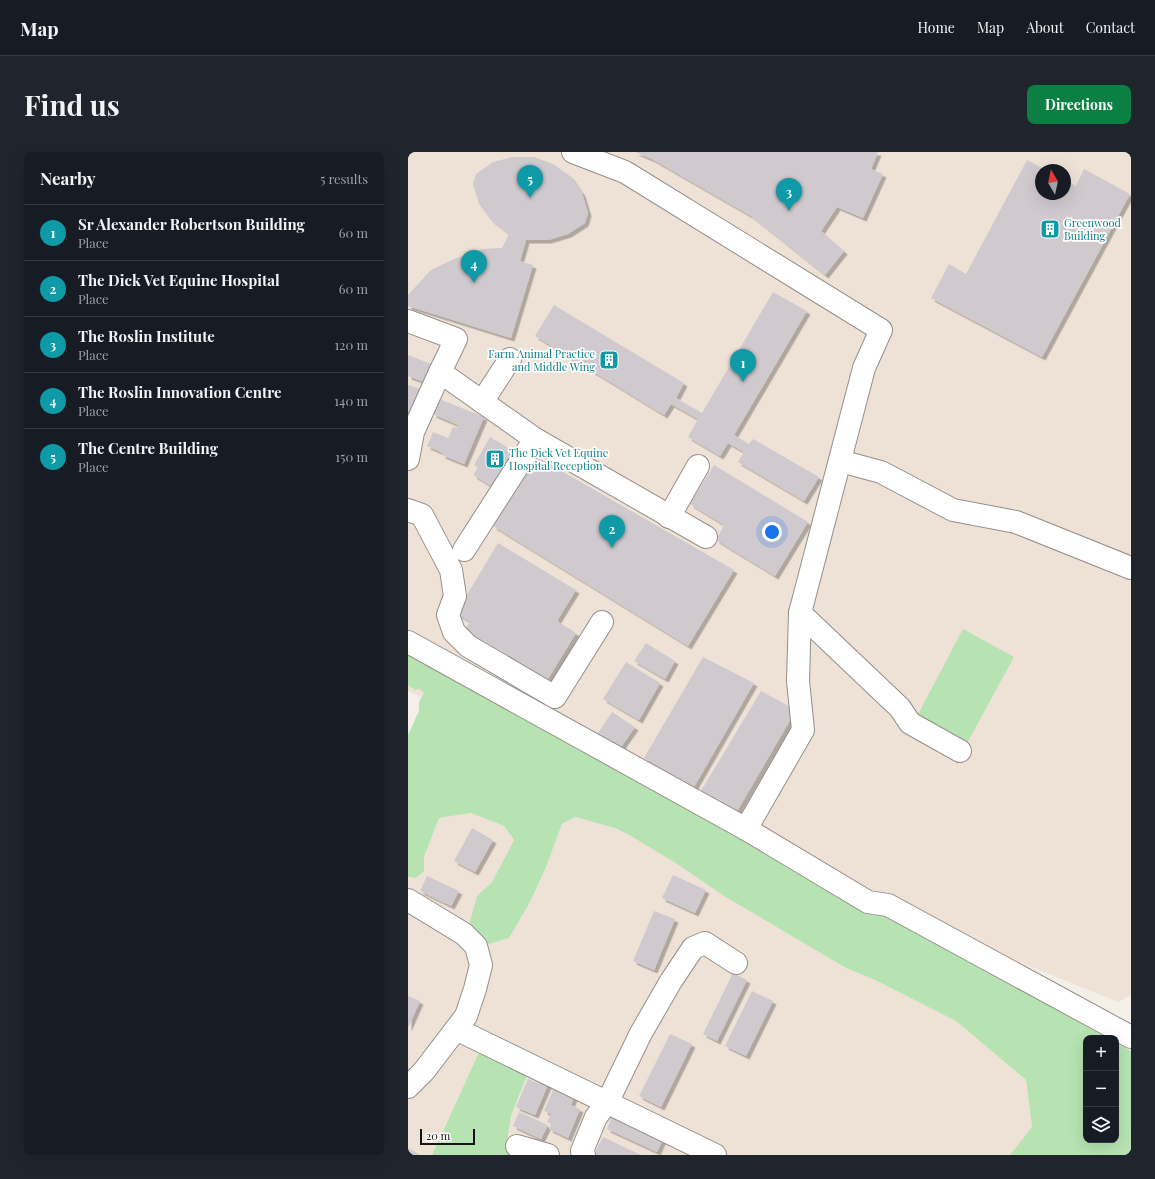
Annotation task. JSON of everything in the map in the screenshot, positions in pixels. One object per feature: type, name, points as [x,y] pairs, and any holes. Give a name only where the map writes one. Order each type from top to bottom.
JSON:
[{"type":"street","points":[[573,152],[625,172],[882,330],[864,368],[800,613],[798,681],[803,730],[746,829]]},
{"type":"street","points":[[408,321],[456,339],[414,432],[408,459]]},
{"type":"street","points":[[482,402],[510,359]]},
{"type":"street","points":[[440,372],[535,439],[706,537]]},
{"type":"street","points":[[464,550],[535,439]]},
{"type":"street","points":[[840,461],[881,472],[953,510],[1016,522],[1131,568]]},
{"type":"street","points":[[669,517],[698,466]]},
{"type":"street","points":[[408,510],[422,515],[451,570],[455,596],[448,615],[454,632],[468,646],[555,697],[602,622]]},
{"type":"street","points":[[800,613],[900,708],[910,723],[960,751]]},
{"type":"street","points":[[408,642],[746,829],[868,902],[888,905],[1131,1037]]},
{"type":"street","points":[[408,900],[464,934],[476,946],[481,965],[466,1016],[424,1071],[408,1087]]},
{"type":"street","points":[[580,1154],[596,1117],[607,1102],[641,1033],[671,981],[693,948],[704,943],[736,962]]},
{"type":"street","points":[[456,1029],[607,1102],[676,1146],[715,1155]]},
{"type":"street","points":[[517,1146],[548,1155]]},
{"type":"shaded area","points":[[408,152],[1131,152],[1131,995],[1118,1002],[847,892],[408,691]]},
{"type":"shaded area","points":[[471,813],[504,826],[514,840],[492,882],[477,896],[485,945],[509,938],[530,902],[546,867],[562,824],[575,817],[615,828],[653,848],[724,896],[846,968],[875,980],[956,1021],[1026,1080],[1032,1127],[1010,1155],[520,1155],[508,1140],[511,1116],[527,1075],[481,1048],[432,1155],[408,1155],[408,877],[416,878],[424,871],[424,857],[439,818]]},
{"type":"green space","points":[[963,629],[1014,657],[965,747],[915,720]]},
{"type":"green space","points":[[408,653],[454,681],[514,714],[547,725],[865,910],[903,923],[1102,1035],[1083,1035],[1083,1143],[1119,1143],[1119,1045],[1131,1051],[1131,1155],[1010,1155],[1032,1127],[1026,1080],[956,1021],[875,980],[846,968],[724,896],[674,862],[615,828],[575,817],[562,824],[546,867],[530,902],[509,938],[485,945],[469,925],[477,896],[492,882],[514,840],[504,826],[471,813],[439,818],[424,857],[424,871],[416,878],[408,877],[408,735],[419,711],[419,702],[424,693],[420,689],[415,690],[408,685]]},
{"type":"green space","points":[[481,1048],[527,1075],[511,1116],[506,1148],[520,1155],[432,1155]]},
{"type":"building","points":[[635,152],[878,152],[871,169],[883,174],[863,218],[837,207],[821,231],[844,251],[825,275],[751,216],[652,159]]},
{"type":"building","points":[[513,157],[534,157],[553,164],[570,176],[582,193],[588,213],[585,223],[568,234],[548,240],[526,240],[520,261],[533,265],[511,338],[408,306],[408,295],[431,270],[454,259],[482,249],[502,248],[509,234],[491,220],[479,204],[473,184],[476,174],[493,162]]},
{"type":"building","name":"Greenwood Building","points":[[1027,160],[1035,164],[1035,200],[1071,200],[1071,183],[1076,186],[1084,169],[1130,194],[1042,357],[931,298],[949,264],[966,274]]},
{"type":"building","points":[[773,292],[807,311],[734,435],[749,444],[753,439],[819,477],[804,501],[738,462],[744,452],[728,443],[720,456],[688,437],[698,419],[671,404],[664,415],[535,336],[554,305],[684,383],[676,398],[702,413]]},
{"type":"building","points":[[408,355],[434,365],[427,383],[408,376]]},
{"type":"building","points":[[408,385],[423,390],[408,428]]},
{"type":"building","points":[[439,399],[484,417],[464,464],[442,455],[443,453],[427,446],[433,432],[448,438],[453,427],[457,428],[458,425],[433,414]]},
{"type":"building","name":"The Dick Vet Equine Hospital Reception","points":[[490,437],[517,453],[500,481],[495,479],[491,486],[473,475],[478,468],[474,465]]},
{"type":"building","points":[[537,457],[734,570],[688,646],[493,526]]},
{"type":"building","points":[[714,465],[808,522],[775,576],[716,540],[724,525],[690,504]]},
{"type":"building","points":[[498,543],[576,590],[557,621],[576,633],[545,684],[485,648],[487,644],[464,631],[470,622],[456,613]]},
{"type":"building","points":[[646,643],[675,661],[665,679],[634,661]]},
{"type":"building","points":[[703,657],[754,683],[694,787],[644,758]]},
{"type":"building","points":[[626,662],[660,683],[639,720],[603,699]]},
{"type":"building","points":[[761,691],[796,710],[736,813],[701,791]]},
{"type":"building","points":[[612,712],[635,727],[621,747],[598,733]]},
{"type":"building","points":[[472,828],[493,840],[475,872],[454,861]]},
{"type":"building","points":[[673,875],[706,890],[695,913],[662,898]]},
{"type":"building","points":[[427,876],[459,891],[451,906],[420,891]]},
{"type":"building","points":[[654,911],[675,919],[654,970],[633,961]]},
{"type":"building","points":[[733,973],[747,980],[717,1041],[703,1034]]},
{"type":"building","points":[[752,991],[773,1001],[746,1056],[725,1046]]},
{"type":"building","points":[[408,996],[420,1001],[408,1028]]},
{"type":"building","points":[[670,1034],[692,1044],[661,1107],[639,1096]]},
{"type":"building","points":[[543,1077],[550,1080],[535,1115],[516,1107],[528,1079],[540,1084]]},
{"type":"building","points":[[554,1088],[574,1097],[571,1105],[580,1109],[568,1138],[549,1129],[552,1124],[547,1122],[551,1114],[544,1111]]},
{"type":"building","points":[[519,1112],[548,1125],[541,1139],[513,1126]]},
{"type":"building","points":[[613,1114],[664,1137],[657,1152],[607,1129]]},
{"type":"building","points":[[603,1137],[641,1155],[594,1155]]},
{"type":"building","points":[[408,1148],[419,1154],[419,1155],[408,1155]]},
{"type":"place","name":"The Centre Building","points":[[530,198]]},
{"type":"place","name":"The Roslin Institute","points":[[789,211]]},
{"type":"place","name":"Greenwood Building","points":[[1050,229]]},
{"type":"place","name":"The Roslin Innovation Centre","points":[[474,283]]},
{"type":"place","name":"Farm Animal Practice and Middle Wing","points":[[609,360]]},
{"type":"place","name":"Sr Alexander Robertson Building","points":[[743,382]]},
{"type":"place","name":"The Dick Vet Equine Hospital Reception","points":[[495,459]]},
{"type":"place","name":"The Dick Vet Equine Hospital","points":[[612,548]]}]
